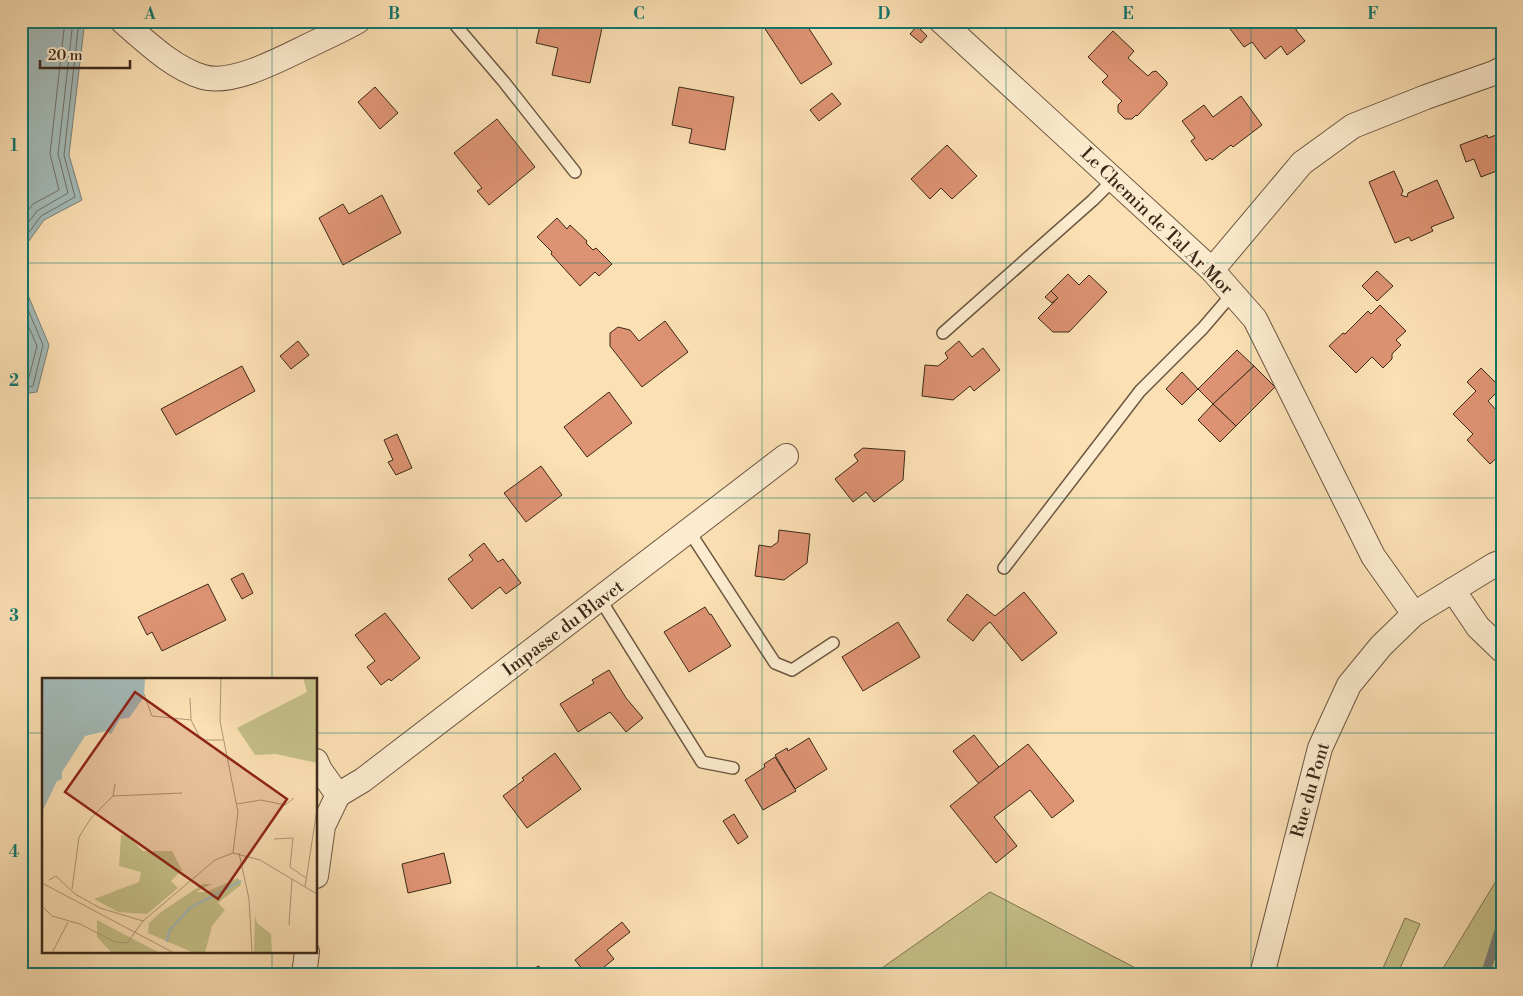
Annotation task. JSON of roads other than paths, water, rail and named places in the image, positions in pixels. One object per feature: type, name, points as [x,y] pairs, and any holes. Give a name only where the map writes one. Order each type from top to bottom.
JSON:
[{"type":"street","points":[[122,21],[188,72],[205,78],[222,79],[265,67],[358,21]]},
{"type":"street","name":"Le Chemin de Tal Ar Mor","points":[[941,21],[1212,270],[1255,319],[1373,556],[1414,614]]},
{"type":"street","points":[[1212,270],[1302,162],[1353,126],[1502,69]]},
{"type":"street","name":"Impasse du Blavet","points":[[338,795],[363,780],[786,456]]},
{"type":"street","name":"Rue du Pont","points":[[1262,975],[1320,748],[1349,685],[1381,646],[1414,614],[1502,562]]},
{"type":"street","points":[[1453,590],[1478,627],[1502,650]]},
{"type":"street","points":[[318,765],[338,795],[322,826],[318,859]]},
{"type":"street","points":[[304,975],[307,954]]},
{"type":"lane","points":[[452,21],[504,82],[574,172]]},
{"type":"lane","points":[[943,333],[1093,200],[1114,179]]},
{"type":"lane","points":[[1004,568],[1140,390],[1204,328],[1233,293]]},
{"type":"lane","points":[[689,531],[775,663],[792,670],[833,642]]},
{"type":"lane","points":[[600,599],[702,762],[733,768]]},
{"type":"water","points":[[21,21],[84,21],[84,28],[69,155],[82,200],[44,220],[26,245],[25,288],[49,345],[37,392],[21,394]]},
{"type":"waterway","points":[[1485,975],[1502,921]]}]
